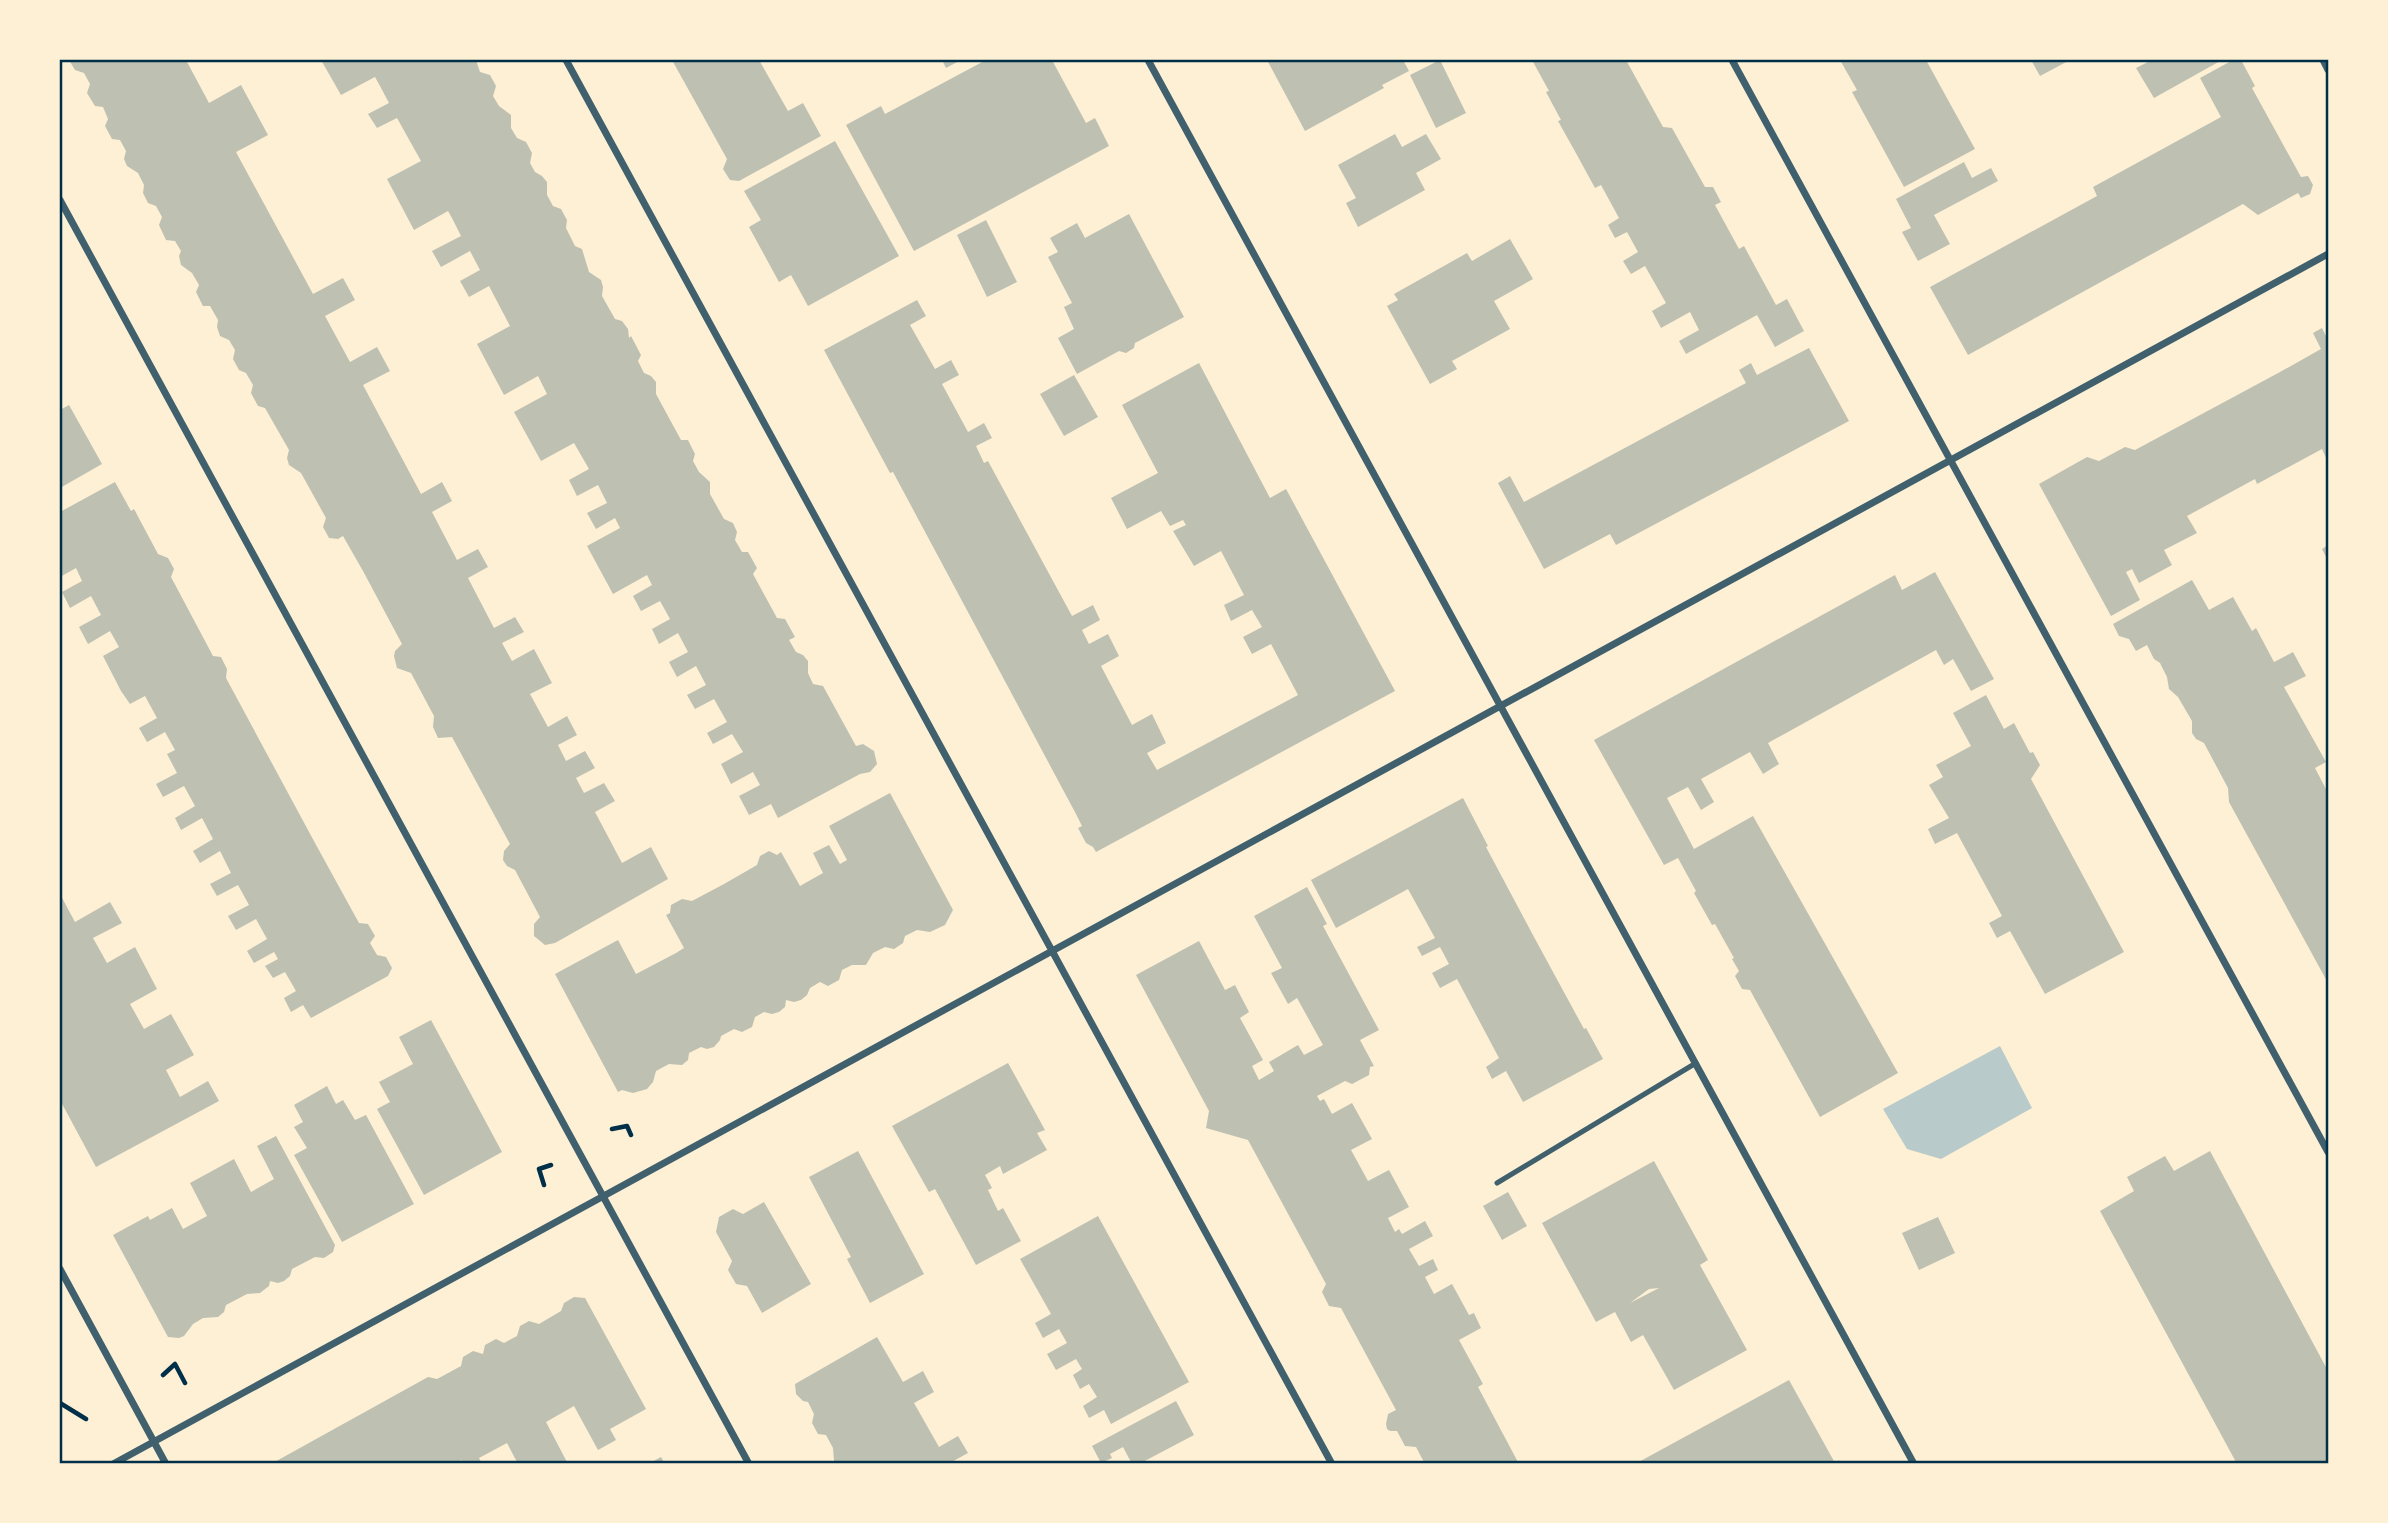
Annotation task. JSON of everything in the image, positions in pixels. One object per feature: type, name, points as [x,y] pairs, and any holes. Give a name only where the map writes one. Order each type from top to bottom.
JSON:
[{"type":"street","points":[[566,60],[1332,1464]]},
{"type":"street","points":[[1148,60],[1914,1464]]},
{"type":"street","points":[[1732,60],[2329,1152]]},
{"type":"street","points":[[2323,60],[2329,70]]},
{"type":"street","points":[[60,200],[749,1464]]},
{"type":"street","points":[[113,1464],[2329,254]]},
{"type":"street","points":[[60,1269],[166,1464]]},
{"type":"lane","points":[[1497,1183],[1696,1063]]},
{"type":"path","points":[[612,1129],[627,1126],[631,1136]]},
{"type":"path","points":[[544,1185],[539,1168],[551,1165]]},
{"type":"path","points":[[163,1375],[175,1364],[185,1383]]},
{"type":"path","points":[[60,1403],[86,1419]]},
{"type":"shaded area","points":[[2000,1046],[2032,1108],[1941,1159],[1907,1149],[1883,1109]]},
{"type":"building","points":[[69,60],[186,60],[209,103],[241,85],[268,135],[236,152],[313,294],[343,278],[355,300],[325,316],[350,362],[377,347],[390,371],[363,385],[421,494],[442,482],[452,501],[432,512],[457,560],[478,549],[488,567],[468,578],[494,628],[515,617],[524,632],[502,643],[512,661],[534,649],[552,683],[530,694],[548,727],[567,716],[577,735],[558,745],[566,761],[585,751],[595,768],[576,778],[584,793],[604,783],[615,801],[595,812],[622,863],[651,847],[668,879],[555,943],[545,945],[534,936],[534,924],[540,917],[515,870],[503,860],[504,851],[510,844],[452,737],[438,738],[433,727],[434,716],[411,673],[397,668],[395,651],[402,644],[363,571],[343,536],[338,539],[329,538],[323,527],[326,518],[301,473],[289,465],[289,450],[265,408],[258,406],[251,393],[253,385],[233,359],[235,350],[229,340],[220,336],[218,320],[210,306],[203,306],[196,292],[199,285],[192,273],[181,265],[181,251],[175,241],[166,240],[159,225],[162,217],[156,206],[148,203],[138,173],[127,166],[124,159],[126,151],[120,140],[112,139],[105,126],[108,119],[103,107],[95,106],[87,93],[90,84],[84,73],[75,70]]},
{"type":"building","points":[[321,60],[476,60],[480,72],[490,75],[496,86],[493,96],[499,106],[511,115],[511,128],[517,138],[526,142],[532,153],[530,163],[535,172],[547,182],[547,195],[553,206],[561,209],[567,220],[566,228],[575,246],[582,249],[589,272],[601,280],[602,296],[615,319],[622,321],[628,329],[629,338],[631,336],[641,355],[638,361],[644,373],[656,382],[656,394],[681,440],[688,440],[695,454],[693,461],[699,472],[710,482],[710,494],[724,519],[733,523],[737,532],[735,540],[742,552],[748,552],[757,568],[753,574],[777,618],[785,619],[795,637],[789,640],[796,652],[808,661],[808,673],[813,684],[823,686],[856,746],[863,744],[874,751],[877,764],[870,772],[860,774],[778,818],[771,804],[749,815],[739,796],[760,785],[753,772],[731,784],[721,764],[743,752],[732,734],[713,744],[707,733],[727,722],[714,699],[695,709],[687,695],[706,685],[696,666],[677,677],[669,662],[688,652],[678,633],[659,644],[652,629],[670,619],[660,601],[641,611],[633,596],[652,585],[647,575],[613,594],[587,546],[620,528],[615,518],[596,529],[587,513],[607,503],[598,485],[577,496],[569,480],[589,469],[574,443],[541,461],[514,412],[547,394],[538,376],[504,395],[477,344],[510,326],[489,286],[469,297],[460,281],[480,270],[470,251],[441,267],[432,251],[461,236],[452,218],[448,211],[414,230],[387,179],[421,161],[397,118],[377,128],[368,114],[389,103],[375,77],[341,95]]},
{"type":"building","points":[[672,60],[759,60],[788,111],[803,103],[821,136],[739,181],[730,180],[723,169],[727,159]]},
{"type":"building","points":[[942,60],[961,60],[946,68]]},
{"type":"building","points":[[986,60],[1052,60],[1086,123],[1095,118],[1109,146],[914,251],[846,125],[881,106],[885,114]]},
{"type":"building","points":[[1267,60],[1403,60],[1409,71],[1382,85],[1384,88],[1305,131]]},
{"type":"building","points":[[1440,60],[1466,113],[1436,128],[1410,75]]},
{"type":"building","points":[[1532,60],[1626,60],[1663,127],[1672,128],[1705,187],[1713,187],[1721,202],[1715,205],[1739,249],[1744,246],[1776,305],[1787,299],[1804,331],[1775,347],[1757,315],[1686,354],[1679,341],[1699,330],[1690,312],[1661,328],[1652,311],[1666,303],[1645,266],[1631,274],[1623,261],[1638,252],[1627,232],[1615,238],[1608,225],[1619,218],[1601,185],[1595,188],[1558,121],[1561,120],[1546,92],[1549,91]]},
{"type":"building","points":[[1840,60],[1926,60],[1975,149],[1904,187],[1852,92],[1857,90]]},
{"type":"building","points":[[2031,60],[2070,60],[2040,76]]},
{"type":"building","points":[[2146,60],[2222,60],[2154,98],[2136,68],[2148,62]]},
{"type":"building","points":[[2233,60],[2241,60],[2255,86],[2252,88],[2301,177],[2308,176],[2313,185],[2310,194],[2301,198],[2298,193],[2258,215],[2243,204],[1968,355],[1930,287],[2097,196],[2093,187],[2221,117],[2200,78]]},
{"type":"building","points":[[1395,134],[1402,147],[1426,134],[1441,159],[1416,173],[1425,190],[1358,227],[1346,203],[1356,198],[1338,165]]},
{"type":"building","points":[[835,141],[899,256],[808,306],[791,275],[779,282],[749,227],[761,220],[744,191]]},
{"type":"building","points":[[1964,162],[1972,178],[1991,168],[1998,181],[1934,215],[1950,244],[1918,261],[1902,232],[1911,228],[1896,199]]},
{"type":"building","points":[[1129,214],[1184,317],[1135,343],[1134,348],[1126,353],[1119,351],[1077,374],[1058,338],[1074,329],[1064,307],[1072,303],[1048,257],[1058,252],[1050,238],[1077,223],[1085,238]]},
{"type":"building","points":[[986,220],[1017,282],[987,297],[957,235]]},
{"type":"building","points":[[1510,239],[1533,279],[1494,301],[1510,329],[1452,361],[1457,369],[1430,384],[1387,306],[1398,300],[1394,294],[1467,253],[1472,261]]},
{"type":"building","points":[[917,300],[926,316],[910,325],[935,369],[951,360],[959,375],[942,384],[968,432],[984,423],[992,438],[976,446],[984,463],[988,461],[1072,616],[1093,605],[1100,620],[1082,630],[1089,644],[1108,634],[1119,656],[1101,666],[1132,725],[1152,714],[1166,743],[1147,753],[1157,770],[1298,695],[1271,644],[1252,654],[1243,637],[1262,627],[1252,610],[1231,621],[1224,605],[1244,595],[1221,551],[1194,566],[1173,531],[1186,525],[1183,520],[1170,526],[1161,511],[1127,529],[1111,498],[1158,473],[1122,405],[1199,363],[1270,498],[1286,489],[1395,691],[1096,852],[1086,843],[1078,828],[1082,826],[1076,814],[893,472],[890,473],[824,350]]},
{"type":"building","points":[[2322,328],[2326,336],[2328,335],[2328,462],[2322,449],[2257,484],[2255,479],[2187,516],[2197,533],[2164,550],[2172,565],[2139,583],[2132,569],[2126,572],[2140,600],[2111,616],[2039,484],[2087,457],[2099,461],[2125,447],[2135,450],[2280,372],[2321,349],[2313,333]]},
{"type":"building","points":[[1809,348],[1849,421],[1616,545],[1610,534],[1544,569],[1498,483],[1510,476],[1524,502],[1746,383],[1739,370],[1751,363],[1757,375]]},
{"type":"building","points":[[1074,375],[1098,417],[1064,436],[1040,394]]},
{"type":"building","points":[[69,405],[102,464],[60,488],[60,410]]},
{"type":"building","points":[[115,482],[131,511],[134,509],[158,554],[168,558],[174,569],[171,577],[213,656],[221,657],[227,669],[226,678],[315,843],[359,923],[368,924],[375,936],[370,943],[377,955],[386,957],[392,968],[388,976],[311,1018],[303,1005],[291,1012],[284,998],[296,991],[285,972],[273,978],[265,966],[278,959],[274,952],[254,963],[247,951],[267,939],[256,919],[236,930],[228,916],[249,905],[238,885],[217,896],[210,884],[231,873],[220,851],[200,863],[193,851],[213,839],[202,818],[181,830],[175,818],[195,806],[184,786],[163,797],[156,784],[177,773],[167,754],[175,750],[165,732],[147,742],[139,728],[157,718],[145,696],[130,704],[121,691],[103,656],[119,647],[110,631],[88,644],[79,627],[101,615],[91,596],[70,608],[62,592],[82,581],[76,568],[60,577],[60,512]]},
{"type":"building","points":[[2328,545],[2328,561],[2322,549]]},
{"type":"building","points":[[1935,572],[1994,679],[1971,691],[1953,659],[1944,665],[1936,650],[1768,743],[1779,764],[1763,774],[1750,752],[1701,779],[1714,802],[1701,810],[1688,787],[1667,798],[1694,849],[1753,816],[1898,1073],[1820,1117],[1750,990],[1742,989],[1735,976],[1739,971],[1732,959],[1734,958],[1694,893],[1696,891],[1678,858],[1664,865],[1594,740],[1895,575],[1902,590]]},
{"type":"building","points":[[2192,580],[2209,610],[2233,597],[2252,631],[2256,628],[2274,662],[2293,652],[2306,676],[2284,687],[2326,762],[2315,768],[2328,793],[2328,983],[2229,802],[2228,788],[2204,743],[2192,733],[2192,721],[2178,697],[2169,689],[2160,663],[2154,659],[2147,645],[2136,651],[2129,639],[2119,636],[2113,624]]},
{"type":"building","points":[[1986,695],[2004,729],[2014,723],[2030,753],[2033,752],[2040,765],[2031,779],[2124,952],[2045,994],[2010,931],[1997,938],[1989,923],[2002,916],[1957,833],[1935,844],[1928,829],[1949,818],[1929,785],[1943,777],[1936,765],[1971,746],[1953,713]]},
{"type":"building","points":[[890,793],[953,910],[945,925],[930,932],[917,930],[905,936],[903,943],[894,949],[885,947],[873,953],[866,965],[852,965],[842,970],[839,980],[828,986],[820,982],[810,988],[801,1000],[786,1000],[785,1007],[779,1012],[764,1012],[755,1017],[752,1027],[742,1032],[734,1029],[721,1036],[714,1047],[701,1047],[689,1053],[688,1060],[682,1065],[669,1064],[656,1071],[653,1082],[647,1089],[633,1093],[622,1090],[618,1092],[555,974],[618,940],[636,974],[676,953],[684,948],[666,915],[670,913],[671,905],[682,899],[692,901],[724,884],[757,865],[760,856],[769,851],[777,855],[781,852],[800,886],[823,873],[813,853],[829,845],[840,864],[847,860],[829,826]]},
{"type":"building","points":[[1463,798],[1534,937],[1603,1059],[1523,1102],[1506,1071],[1492,1079],[1486,1067],[1499,1058],[1457,979],[1440,988],[1432,973],[1449,964],[1440,947],[1422,956],[1417,947],[1435,938],[1408,889],[1336,928],[1311,880]]},
{"type":"building","points":[[1307,887],[1327,924],[1323,926],[1379,1030],[1360,1040],[1374,1066],[1370,1067],[1369,1075],[1352,1084],[1345,1081],[1317,1096],[1320,1101],[1324,1099],[1332,1114],[1352,1103],[1372,1139],[1351,1150],[1368,1181],[1389,1170],[1409,1207],[1388,1218],[1395,1232],[1399,1229],[1402,1234],[1425,1221],[1433,1236],[1409,1249],[1419,1266],[1433,1259],[1438,1270],[1425,1277],[1434,1294],[1452,1284],[1469,1315],[1474,1313],[1481,1328],[1459,1340],[1483,1384],[1478,1387],[1519,1464],[1425,1464],[1416,1447],[1405,1446],[1397,1431],[1387,1429],[1388,1414],[1396,1410],[1341,1308],[1329,1306],[1322,1292],[1326,1284],[1248,1140],[1206,1128],[1209,1111],[1136,975],[1199,941],[1225,990],[1235,985],[1249,1012],[1240,1018],[1263,1060],[1252,1066],[1259,1080],[1274,1071],[1269,1062],[1298,1045],[1304,1055],[1323,1045],[1297,998],[1288,1004],[1271,973],[1282,968],[1254,916]]},
{"type":"building","points":[[60,894],[75,922],[110,902],[122,923],[93,938],[107,963],[135,947],[157,989],[130,1004],[144,1029],[171,1014],[194,1055],[166,1070],[180,1097],[208,1081],[219,1101],[96,1167],[60,1100]]},
{"type":"building","points":[[431,1020],[502,1152],[424,1195],[377,1109],[390,1102],[379,1082],[413,1064],[399,1037]]},
{"type":"building","points":[[1008,1063],[1045,1130],[1037,1133],[1047,1150],[1003,1174],[1000,1166],[985,1175],[992,1188],[988,1190],[998,1211],[1003,1208],[1021,1241],[976,1265],[935,1189],[929,1192],[892,1126]]},
{"type":"building","points":[[327,1086],[336,1104],[343,1100],[355,1120],[366,1115],[414,1204],[342,1242],[294,1155],[307,1148],[294,1127],[303,1122],[294,1105]]},
{"type":"building","points":[[276,1136],[335,1245],[333,1252],[324,1258],[315,1257],[292,1269],[290,1276],[284,1281],[270,1281],[269,1286],[260,1293],[247,1294],[226,1305],[224,1312],[218,1317],[203,1318],[193,1324],[184,1336],[168,1337],[113,1235],[148,1216],[150,1220],[172,1208],[183,1229],[207,1216],[190,1183],[234,1159],[251,1192],[274,1179],[257,1146]]},
{"type":"building","points":[[858,1151],[924,1274],[870,1303],[847,1259],[851,1257],[809,1177]]},
{"type":"building","points":[[2210,1151],[2328,1371],[2328,1464],[2237,1464],[2100,1211],[2134,1191],[2127,1177],[2165,1156],[2174,1171]]},
{"type":"building","points":[[1654,1161],[1708,1260],[1700,1265],[1747,1350],[1674,1390],[1643,1335],[1631,1342],[1615,1312],[1596,1322],[1542,1223]],"holes":[[[1659,1288],[1630,1303],[1649,1289]]]},
{"type":"building","points":[[1508,1192],[1527,1226],[1502,1240],[1483,1206]]},
{"type":"building","points":[[764,1202],[811,1284],[762,1313],[747,1286],[736,1284],[728,1270],[732,1261],[716,1232],[719,1217],[733,1209],[743,1214]]},
{"type":"building","points":[[1098,1216],[1189,1382],[1111,1424],[1104,1410],[1089,1418],[1083,1406],[1097,1397],[1089,1384],[1080,1389],[1073,1375],[1082,1369],[1076,1359],[1056,1370],[1047,1354],[1067,1343],[1059,1329],[1043,1338],[1035,1323],[1051,1314],[1020,1259]]},
{"type":"building","points":[[1938,1217],[1955,1253],[1919,1270],[1902,1233]]},
{"type":"building","points":[[574,1297],[585,1298],[646,1409],[610,1429],[616,1440],[598,1450],[574,1406],[546,1422],[568,1464],[518,1464],[507,1443],[479,1458],[482,1464],[459,1464],[462,1460],[454,1464],[271,1464],[428,1377],[437,1379],[461,1366],[463,1357],[473,1351],[483,1354],[485,1345],[496,1339],[504,1343],[517,1336],[520,1326],[529,1321],[539,1324],[561,1311],[564,1303]]},
{"type":"building","points":[[877,1337],[903,1382],[923,1371],[934,1392],[914,1403],[939,1447],[958,1436],[968,1453],[948,1464],[836,1464],[833,1448],[826,1435],[818,1434],[812,1423],[814,1414],[808,1402],[796,1394],[795,1384]]},
{"type":"building","points":[[1789,1380],[1835,1463],[1839,1460],[1841,1464],[1635,1464]]},
{"type":"building","points":[[1176,1401],[1194,1435],[1139,1464],[1132,1464],[1123,1447],[1110,1454],[1112,1458],[1101,1463],[1092,1446]]},
{"type":"building","points":[[661,1457],[665,1464],[648,1464]]}]
